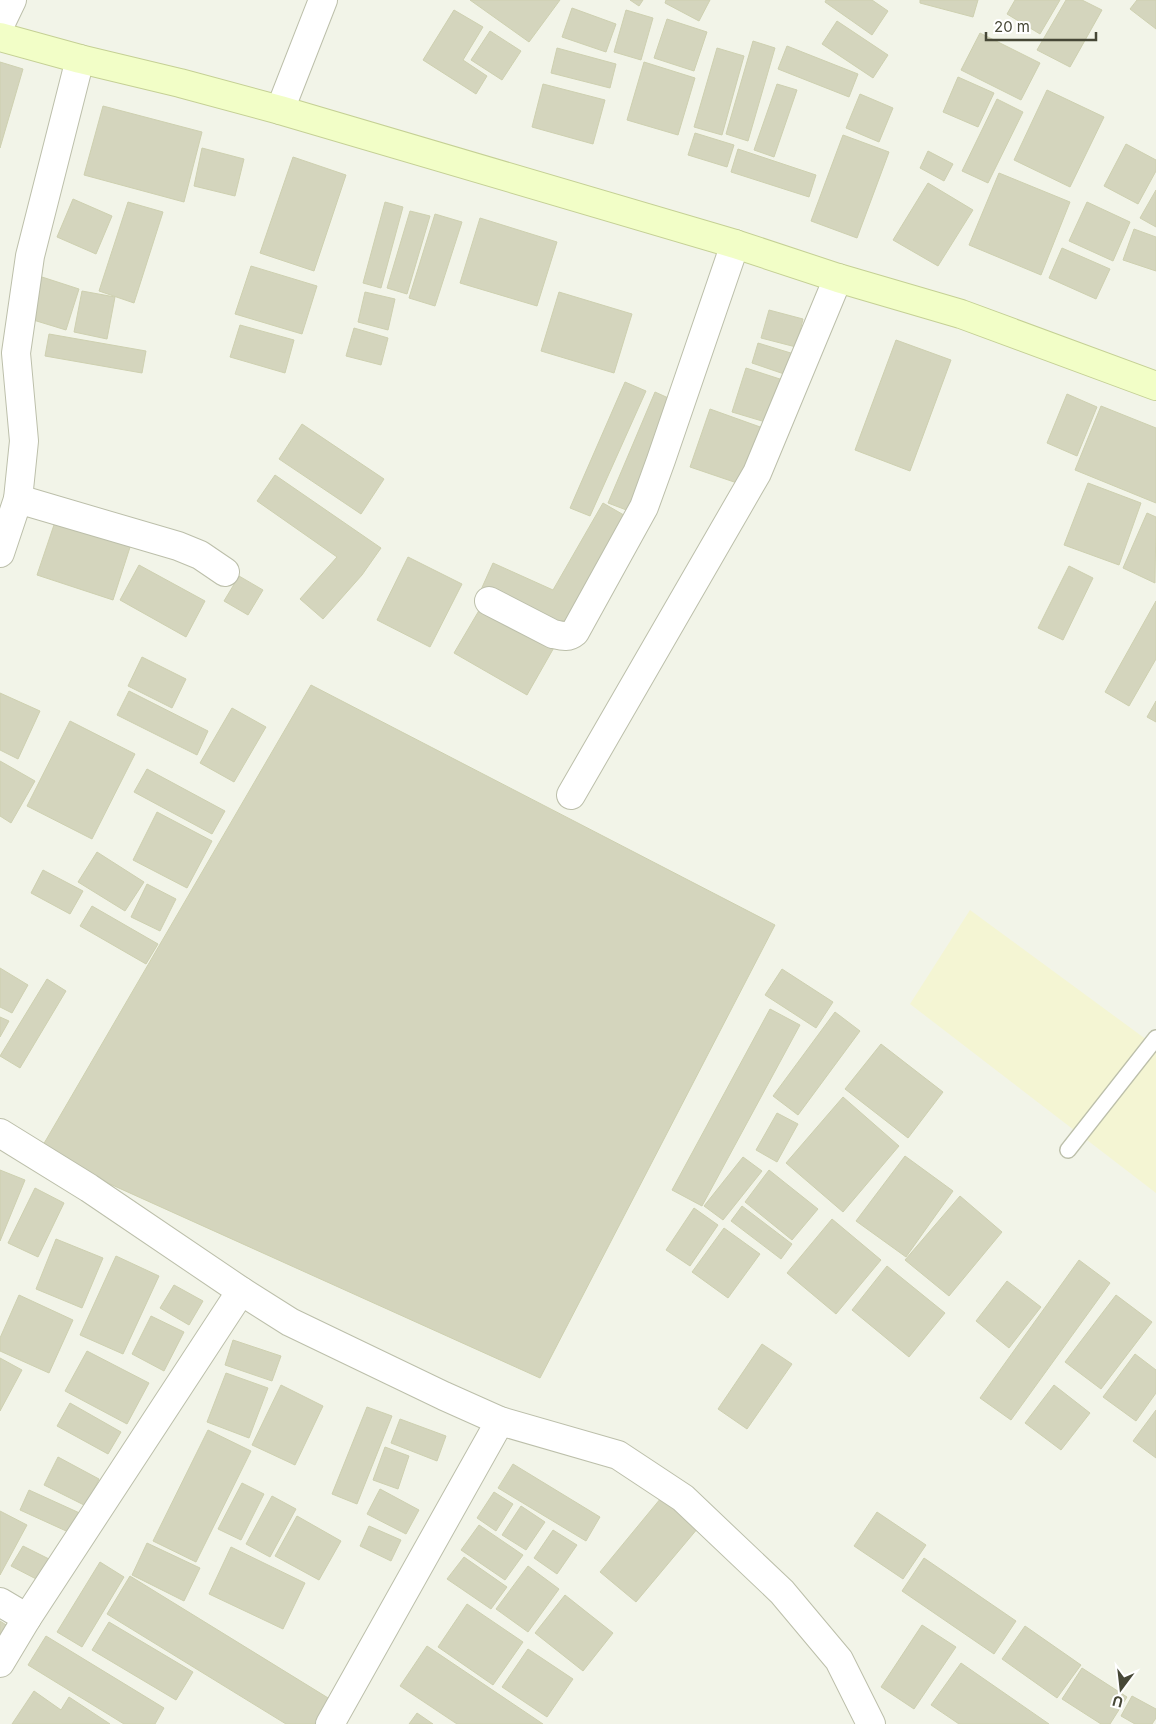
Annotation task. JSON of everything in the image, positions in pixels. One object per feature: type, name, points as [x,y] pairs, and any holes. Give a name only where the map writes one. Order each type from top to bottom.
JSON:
[{"type":"main road","points":[[0,37],[280,110],[735,244],[838,278],[961,314],[1156,386]]},
{"type":"street","points":[[0,25],[12,0]]},
{"type":"street","points":[[280,110],[323,0]]},
{"type":"street","points":[[0,553],[18,499],[24,441],[16,353],[30,256],[80,59]]},
{"type":"street","points":[[489,601],[553,634],[562,637],[570,636],[575,632],[644,506],[735,244]]},
{"type":"street","points":[[572,795],[756,473],[838,278]]},
{"type":"street","points":[[18,499],[178,546],[200,555],[226,572]]},
{"type":"street","points":[[0,1133],[89,1188],[290,1322],[500,1421],[618,1455],[683,1498],[782,1592],[839,1660],[871,1724]]},
{"type":"street","points":[[0,1663],[27,1618],[241,1291]]},
{"type":"street","points":[[330,1724],[500,1421]]},
{"type":"street","points":[[0,1602],[27,1618]]},
{"type":"lane","points":[[1068,1150],[1156,1038]]},
{"type":"shaded area","points":[[970,910],[1147,1040],[1156,1030],[1156,1193],[910,1004]]},
{"type":"building","points":[[470,0],[560,0],[529,42]]},
{"type":"building","points":[[630,0],[643,0],[639,6]]},
{"type":"building","points":[[666,0],[710,0],[699,21],[665,3]]},
{"type":"building","points":[[826,0],[872,0],[888,11],[872,35],[825,2]]},
{"type":"building","points":[[920,0],[978,0],[973,17],[920,3]]},
{"type":"building","points":[[1015,0],[1060,0],[1040,34],[1007,14]]},
{"type":"building","points":[[1066,0],[1082,0],[1102,10],[1070,67],[1037,50]]},
{"type":"building","points":[[1137,0],[1156,0],[1156,29],[1130,9]]},
{"type":"building","points":[[572,8],[616,24],[606,52],[562,37]]},
{"type":"building","points":[[454,10],[483,27],[463,60],[487,76],[476,94],[423,60]]},
{"type":"building","points":[[626,10],[653,18],[641,60],[614,52]]},
{"type":"building","points":[[667,19],[707,32],[694,71],[654,58]]},
{"type":"building","points":[[837,21],[888,55],[873,78],[822,44]]},
{"type":"building","points":[[490,31],[521,51],[502,80],[471,60]]},
{"type":"building","points":[[980,33],[1040,63],[1021,100],[961,70]]},
{"type":"building","points":[[753,41],[775,48],[748,141],[726,134]]},
{"type":"building","points":[[787,46],[858,74],[849,97],[778,69]]},
{"type":"building","points":[[557,48],[616,64],[610,88],[551,73]]},
{"type":"building","points":[[717,48],[744,56],[722,135],[694,127]]},
{"type":"building","points":[[0,62],[23,69],[0,148]]},
{"type":"building","points":[[644,62],[695,78],[678,135],[627,120]]},
{"type":"building","points":[[958,77],[994,93],[978,127],[943,112]]},
{"type":"building","points":[[543,84],[605,100],[593,144],[532,127]]},
{"type":"building","points":[[777,84],[797,90],[774,157],[754,150]]},
{"type":"building","points":[[1047,90],[1104,117],[1070,187],[1014,160]]},
{"type":"building","points":[[860,94],[893,108],[879,142],[846,128]]},
{"type":"building","points":[[997,99],[1023,112],[988,183],[962,171]]},
{"type":"building","points":[[103,106],[202,132],[184,202],[84,175]]},
{"type":"building","points":[[695,133],[734,145],[727,167],[688,155]]},
{"type":"building","points":[[843,135],[889,152],[857,238],[811,221]]},
{"type":"building","points":[[1126,144],[1156,160],[1156,171],[1138,204],[1104,186]]},
{"type":"building","points":[[202,148],[244,159],[235,196],[194,186]]},
{"type":"building","points":[[738,149],[816,175],[809,197],[731,172]]},
{"type":"building","points":[[928,151],[953,164],[944,181],[920,168]]},
{"type":"building","points":[[293,157],[346,175],[314,271],[260,253]]},
{"type":"building","points":[[999,173],[1070,202],[1041,275],[969,245]]},
{"type":"building","points":[[928,183],[973,210],[938,266],[893,240]]},
{"type":"building","points":[[1156,190],[1156,227],[1140,218]]},
{"type":"building","points":[[73,199],[112,216],[96,254],[57,237]]},
{"type":"building","points":[[128,202],[163,212],[134,303],[99,291]]},
{"type":"building","points":[[385,202],[403,207],[381,288],[363,283]]},
{"type":"building","points":[[1087,202],[1130,222],[1113,261],[1069,241]]},
{"type":"building","points":[[410,211],[430,216],[407,294],[387,288]]},
{"type":"building","points":[[435,214],[462,222],[435,306],[409,298]]},
{"type":"building","points":[[480,218],[557,242],[537,306],[460,283]]},
{"type":"building","points":[[1134,229],[1156,237],[1156,271],[1123,260]]},
{"type":"building","points":[[1062,248],[1110,269],[1096,299],[1049,278]]},
{"type":"building","points":[[251,266],[317,286],[302,334],[235,314]]},
{"type":"building","points":[[42,277],[79,289],[66,330],[30,319]]},
{"type":"building","points":[[82,291],[115,297],[107,339],[74,332]]},
{"type":"building","points":[[365,292],[395,299],[388,330],[358,322]]},
{"type":"building","points":[[559,292],[632,314],[614,373],[541,351]]},
{"type":"building","points":[[769,310],[803,319],[796,347],[761,338]]},
{"type":"building","points":[[240,325],[294,340],[285,373],[230,357]]},
{"type":"building","points":[[354,328],[388,338],[381,365],[346,356]]},
{"type":"building","points":[[49,334],[146,351],[142,373],[45,356]]},
{"type":"building","points":[[896,340],[951,360],[910,471],[855,450]]},
{"type":"building","points":[[758,343],[794,354],[787,375],[752,363]]},
{"type":"building","points":[[746,368],[786,381],[772,424],[732,412]]},
{"type":"building","points":[[625,382],[646,391],[590,516],[570,508]]},
{"type":"building","points":[[655,392],[675,401],[629,511],[608,503]]},
{"type":"building","points":[[1067,394],[1097,407],[1077,456],[1047,443]]},
{"type":"building","points":[[1101,406],[1156,428],[1156,503],[1075,470]]},
{"type":"building","points":[[710,409],[763,428],[743,485],[690,467]]},
{"type":"building","points":[[302,424],[384,479],[361,514],[279,459]]},
{"type":"building","points":[[275,475],[381,548],[362,575],[323,619],[300,599],[337,557],[257,501]]},
{"type":"building","points":[[1088,483],[1141,503],[1119,565],[1064,545]]},
{"type":"building","points":[[603,503],[629,518],[564,631],[480,592],[493,563],[553,590]]},
{"type":"building","points":[[1147,513],[1156,517],[1155,583],[1123,568]]},
{"type":"building","points":[[57,516],[132,541],[113,600],[37,575]]},
{"type":"building","points":[[408,557],[462,584],[430,647],[377,620]]},
{"type":"building","points":[[139,565],[205,601],[186,637],[120,600]]},
{"type":"building","points":[[1069,566],[1093,578],[1063,640],[1038,628]]},
{"type":"building","points":[[239,576],[263,590],[248,615],[224,601]]},
{"type":"building","points":[[1156,601],[1156,659],[1129,706],[1105,692]]},
{"type":"building","points":[[484,602],[556,644],[527,695],[454,653]]},
{"type":"building","points":[[142,657],[186,679],[172,708],[128,686]]},
{"type":"building","points":[[311,685],[775,925],[540,1378],[39,1152]]},
{"type":"building","points":[[129,691],[208,731],[197,755],[117,715]]},
{"type":"building","points":[[0,693],[40,711],[18,759],[0,750]]},
{"type":"building","points":[[1156,701],[1156,722],[1147,717]]},
{"type":"building","points":[[232,708],[266,727],[234,782],[200,763]]},
{"type":"building","points":[[70,721],[135,754],[92,839],[27,806]]},
{"type":"building","points":[[0,761],[35,781],[11,823],[0,816]]},
{"type":"building","points":[[147,769],[225,811],[212,834],[134,792]]},
{"type":"building","points":[[157,812],[212,841],[187,888],[133,860]]},
{"type":"building","points":[[97,852],[144,882],[125,911],[78,882]]},
{"type":"building","points":[[43,870],[83,891],[70,914],[31,893]]},
{"type":"building","points":[[147,884],[176,899],[160,931],[131,917]]},
{"type":"building","points":[[92,906],[158,944],[146,964],[80,926]]},
{"type":"building","points":[[0,968],[28,985],[12,1013],[0,1007]]},
{"type":"building","points":[[782,969],[833,1002],[816,1028],[765,995]]},
{"type":"building","points":[[47,979],[66,991],[20,1068],[0,1056]]},
{"type":"building","points":[[770,1009],[800,1025],[702,1206],[672,1190]]},
{"type":"building","points":[[835,1012],[860,1031],[798,1115],[773,1096]]},
{"type":"building","points":[[0,1017],[9,1021],[0,1037]]},
{"type":"building","points":[[881,1044],[943,1092],[908,1138],[845,1089]]},
{"type":"building","points":[[843,1097],[899,1146],[843,1212],[786,1163]]},
{"type":"building","points":[[777,1113],[798,1124],[777,1162],[756,1150]]},
{"type":"building","points":[[905,1156],[953,1191],[906,1257],[856,1221]]},
{"type":"building","points":[[743,1157],[762,1171],[723,1220],[704,1206]]},
{"type":"building","points":[[0,1170],[25,1180],[0,1241]]},
{"type":"building","points":[[769,1170],[818,1209],[792,1240],[745,1202]]},
{"type":"building","points":[[35,1188],[64,1203],[38,1257],[8,1243]]},
{"type":"building","points":[[960,1196],[1002,1232],[949,1296],[905,1260]]},
{"type":"building","points":[[742,1206],[792,1244],[781,1259],[731,1221]]},
{"type":"building","points":[[694,1208],[718,1225],[690,1266],[666,1250]]},
{"type":"building","points":[[832,1219],[881,1260],[836,1314],[787,1273]]},
{"type":"building","points":[[724,1228],[760,1254],[728,1298],[692,1272]]},
{"type":"building","points":[[56,1239],[103,1258],[82,1308],[36,1289]]},
{"type":"building","points":[[116,1256],[159,1276],[123,1354],[80,1335]]},
{"type":"building","points":[[1079,1260],[1110,1283],[1011,1420],[980,1398]]},
{"type":"building","points":[[887,1266],[945,1313],[909,1357],[852,1310]]},
{"type":"building","points":[[1007,1281],[1041,1307],[1009,1348],[976,1321]]},
{"type":"building","points":[[174,1285],[203,1301],[189,1325],[160,1308]]},
{"type":"building","points":[[19,1295],[73,1320],[49,1373],[0,1351],[0,1338]]},
{"type":"building","points":[[1116,1295],[1152,1322],[1101,1389],[1065,1362]]},
{"type":"building","points":[[151,1316],[184,1332],[164,1371],[132,1354]]},
{"type":"building","points":[[233,1340],[281,1356],[272,1381],[225,1365]]},
{"type":"building","points":[[762,1344],[792,1364],[747,1429],[718,1409]]},
{"type":"building","points":[[87,1351],[149,1383],[127,1424],[65,1391]]},
{"type":"building","points":[[1135,1354],[1156,1370],[1156,1393],[1136,1421],[1103,1397]]},
{"type":"building","points":[[0,1358],[22,1370],[0,1411]]},
{"type":"building","points":[[226,1373],[268,1388],[249,1438],[207,1422]]},
{"type":"building","points":[[281,1385],[323,1406],[295,1465],[252,1445]]},
{"type":"building","points":[[1054,1385],[1090,1413],[1061,1450],[1025,1423]]},
{"type":"building","points":[[70,1403],[121,1432],[108,1454],[57,1426]]},
{"type":"building","points":[[367,1407],[392,1416],[357,1504],[332,1494]]},
{"type":"building","points":[[1156,1410],[1156,1458],[1133,1441]]},
{"type":"building","points":[[400,1419],[446,1436],[437,1461],[391,1443]]},
{"type":"building","points":[[208,1430],[251,1451],[196,1562],[153,1541]]},
{"type":"building","points":[[385,1447],[409,1456],[398,1489],[373,1480]]},
{"type":"building","points":[[58,1457],[99,1479],[86,1506],[44,1485]]},
{"type":"building","points":[[513,1464],[600,1517],[586,1541],[498,1488]]},
{"type":"building","points":[[242,1483],[264,1494],[241,1540],[218,1529]]},
{"type":"building","points":[[380,1489],[419,1510],[406,1534],[367,1514]]},
{"type":"building","points":[[29,1490],[84,1515],[75,1535],[20,1510]]},
{"type":"building","points":[[494,1492],[513,1504],[496,1531],[477,1518]]},
{"type":"building","points":[[272,1496],[296,1509],[270,1557],[246,1544]]},
{"type":"building","points":[[661,1498],[698,1528],[636,1602],[600,1572]]},
{"type":"building","points":[[521,1506],[545,1522],[526,1550],[502,1535]]},
{"type":"building","points":[[0,1511],[27,1525],[0,1575]]},
{"type":"building","points":[[877,1512],[926,1545],[903,1579],[854,1546]]},
{"type":"building","points":[[297,1516],[341,1541],[319,1580],[275,1556]]},
{"type":"building","points":[[479,1525],[523,1555],[505,1580],[461,1550]]},
{"type":"building","points":[[369,1526],[401,1540],[391,1561],[360,1546]]},
{"type":"building","points":[[553,1530],[577,1545],[557,1574],[534,1558]]},
{"type":"building","points":[[147,1543],[200,1568],[184,1601],[132,1575]]},
{"type":"building","points":[[23,1546],[53,1561],[42,1582],[11,1566]]},
{"type":"building","points":[[231,1547],[305,1583],[283,1629],[209,1594]]},
{"type":"building","points":[[464,1557],[507,1587],[491,1609],[447,1579]]},
{"type":"building","points":[[924,1558],[1016,1621],[994,1654],[902,1591]]},
{"type":"building","points":[[100,1562],[124,1577],[82,1647],[57,1632]]},
{"type":"building","points":[[528,1566],[559,1589],[528,1632],[496,1609]]},
{"type":"building","points":[[130,1576],[333,1701],[319,1724],[286,1724],[107,1614]]},
{"type":"building","points":[[565,1595],[613,1633],[583,1671],[535,1633]]},
{"type":"building","points":[[467,1604],[523,1642],[493,1685],[438,1647]]},
{"type":"building","points":[[0,1621],[11,1628],[0,1645]]},
{"type":"building","points":[[109,1622],[193,1672],[176,1700],[92,1650]]},
{"type":"building","points":[[922,1625],[956,1647],[914,1709],[881,1687]]},
{"type":"building","points":[[1025,1626],[1081,1665],[1057,1698],[1002,1659]]},
{"type":"building","points":[[46,1636],[164,1708],[155,1724],[124,1724],[28,1665]]},
{"type":"building","points":[[427,1646],[543,1724],[457,1724],[400,1686]]},
{"type":"building","points":[[528,1649],[573,1679],[547,1717],[502,1687]]},
{"type":"building","points":[[961,1663],[1049,1724],[959,1724],[931,1705]]},
{"type":"building","points":[[1082,1668],[1127,1697],[1110,1724],[1101,1724],[1062,1699]]},
{"type":"building","points":[[34,1691],[61,1710],[69,1697],[110,1724],[12,1724]]},
{"type":"building","points":[[1132,1696],[1156,1709],[1156,1718],[1152,1724],[1135,1724],[1121,1716]]},
{"type":"building","points":[[417,1713],[433,1724],[409,1724]]}]
